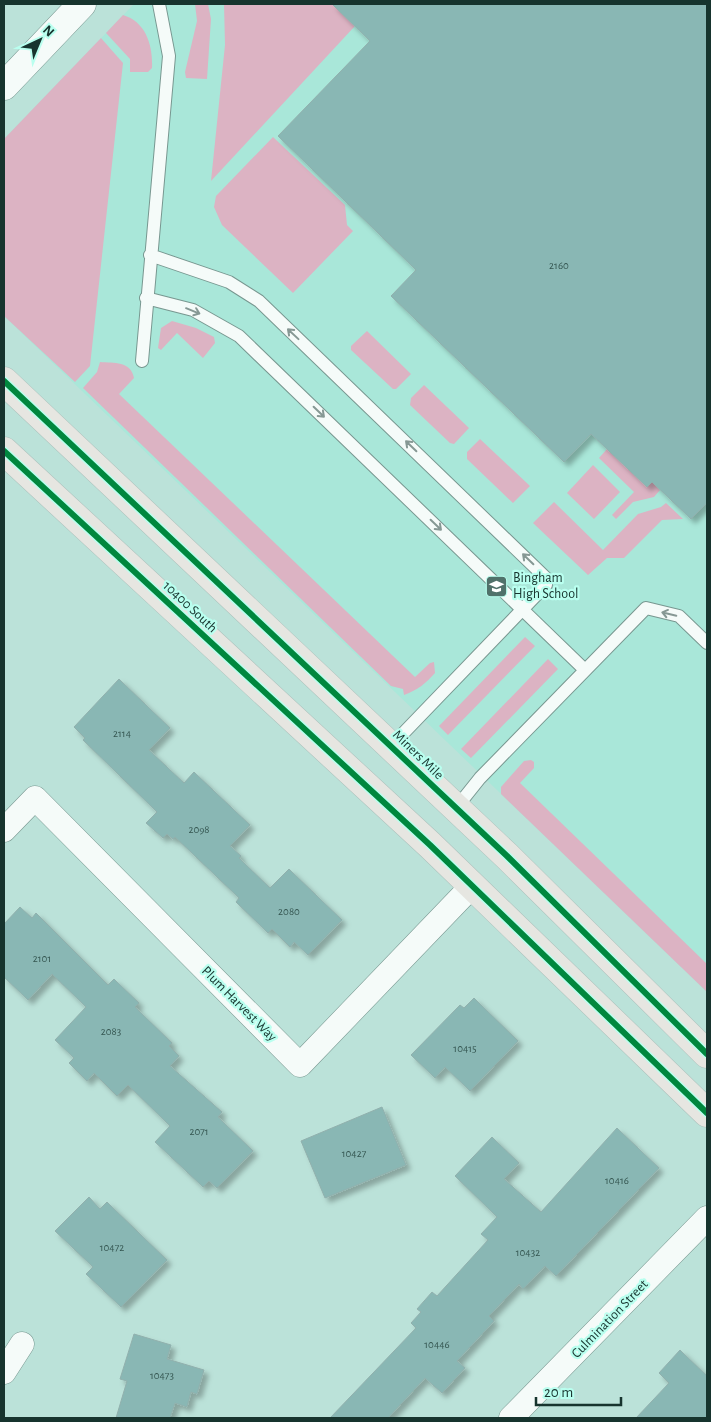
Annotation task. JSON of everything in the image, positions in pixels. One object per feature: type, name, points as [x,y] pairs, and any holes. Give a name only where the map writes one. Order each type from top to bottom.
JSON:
[{"type":"main road","name":"Miners Mile","points":[[4,381],[456,808],[707,1054]]},
{"type":"main road","name":"10400 South","points":[[7,461],[360,781],[472,886]]},
{"type":"main road","points":[[472,886],[707,1112]]},
{"type":"street","points":[[4,86],[82,4]]},
{"type":"street","name":"Plum Harvest Way","points":[[4,830],[34,798],[300,1065],[472,886]]},
{"type":"street","name":"Culmination Street","points":[[511,1418],[707,1218]]},
{"type":"street","points":[[4,1372],[22,1344]]},
{"type":"lane","points":[[142,361],[146,298],[169,56],[159,4]]},
{"type":"lane","points":[[150,255],[229,282],[259,301],[542,572],[546,578],[546,584],[523,609],[391,746]]},
{"type":"lane","points":[[146,298],[193,310],[239,336],[585,670]]},
{"type":"lane","points":[[456,808],[480,778],[646,608],[679,616],[707,643]]},
{"type":"shaded area","name":"Bingham High School","points":[[134,4],[707,4],[707,992],[4,316],[4,139]]},
{"type":"shaded area","points":[[195,4],[208,4],[211,19],[207,79],[186,78],[185,72],[197,21]]},
{"type":"shaded area","points":[[224,4],[338,4],[337,9],[355,26],[211,181],[225,45]]},
{"type":"shaded area","points":[[123,15],[131,18],[143,29],[149,43],[152,59],[152,68],[148,72],[130,72],[130,59],[106,33]]},
{"type":"shaded area","points":[[101,38],[123,63],[90,366],[75,382],[4,316],[4,139]]},
{"type":"shaded area","points":[[273,137],[345,205],[347,225],[353,231],[293,293],[222,225],[214,207],[216,196]]},
{"type":"shaded area","points":[[172,321],[196,328],[214,337],[215,343],[203,358],[177,333],[161,350],[158,348],[161,328]]},
{"type":"shaded area","points":[[367,331],[411,374],[396,389],[393,389],[351,350],[351,346]]},
{"type":"shaded area","points":[[100,362],[121,364],[129,368],[134,378],[119,394],[415,677],[430,663],[434,662],[435,673],[432,677],[418,688],[404,695],[403,689],[391,686],[83,388],[97,372]]},
{"type":"shaded area","points":[[424,385],[469,428],[454,444],[450,443],[410,405],[411,398]]},
{"type":"shaded area","points":[[480,439],[530,486],[513,503],[467,459],[467,452]]},
{"type":"shaded area","points":[[607,449],[647,487],[652,482],[660,490],[654,497],[633,502],[616,519],[612,515],[634,492],[599,458]]},
{"type":"shaded area","points":[[593,465],[620,492],[594,519],[567,493]]},
{"type":"shaded area","points":[[554,502],[603,550],[638,514],[661,507],[666,503],[683,519],[662,520],[624,558],[607,558],[588,575],[533,523]]},
{"type":"shaded area","points":[[525,637],[535,646],[448,735],[439,726]]},
{"type":"shaded area","points":[[548,659],[558,669],[471,758],[461,749]]},
{"type":"shaded area","points":[[531,760],[534,762],[534,768],[520,783],[707,964],[707,992],[501,794],[501,787],[524,761]]},
{"type":"building","points":[[332,4],[707,4],[707,503],[691,519],[652,482],[647,487],[591,434],[564,462],[391,296],[416,270],[278,136],[370,41]]},
{"type":"building","points":[[119,679],[170,728],[149,750],[184,783],[194,772],[250,825],[230,846],[241,856],[239,858],[270,888],[289,869],[342,920],[308,955],[294,942],[290,947],[272,929],[268,933],[236,902],[239,898],[175,837],[173,839],[167,834],[163,838],[146,823],[157,812],[83,740],[85,738],[74,727]]},
{"type":"building","points":[[20,907],[32,918],[36,913],[108,985],[114,979],[139,1003],[135,1007],[172,1043],[169,1046],[179,1056],[170,1066],[222,1112],[218,1117],[253,1151],[217,1188],[209,1181],[203,1187],[155,1142],[170,1126],[128,1085],[117,1096],[94,1073],[87,1081],[69,1063],[74,1058],[55,1040],[86,1007],[52,974],[28,1000],[4,977],[4,924]]},
{"type":"building","points":[[474,998],[518,1041],[470,1091],[445,1067],[435,1078],[411,1055],[460,1005],[464,1008]]},
{"type":"building","points":[[382,1107],[406,1165],[325,1198],[301,1141]]},
{"type":"building","points":[[617,1128],[659,1168],[556,1276],[545,1266],[523,1289],[519,1284],[489,1316],[494,1321],[457,1361],[465,1368],[442,1393],[425,1378],[388,1418],[330,1418],[416,1328],[411,1323],[421,1312],[417,1309],[432,1292],[437,1296],[488,1240],[481,1234],[497,1217],[455,1176],[492,1137],[519,1163],[504,1179],[541,1212]]},
{"type":"building","points":[[89,1197],[100,1209],[107,1202],[167,1260],[121,1307],[86,1274],[93,1267],[55,1231]]},
{"type":"building","points":[[134,1334],[171,1345],[167,1359],[204,1370],[197,1394],[191,1392],[187,1407],[175,1403],[170,1418],[116,1418],[127,1381],[120,1379]]},
{"type":"building","points":[[680,1350],[707,1376],[707,1418],[636,1418],[669,1383],[659,1373]]},
{"type":"cycle path","points":[[4,381],[507,856],[707,1054]]},
{"type":"cycle path","points":[[4,451],[430,845],[707,1113]]},
{"type":"place","name":"Bingham High School","points":[[497,586]]}]
